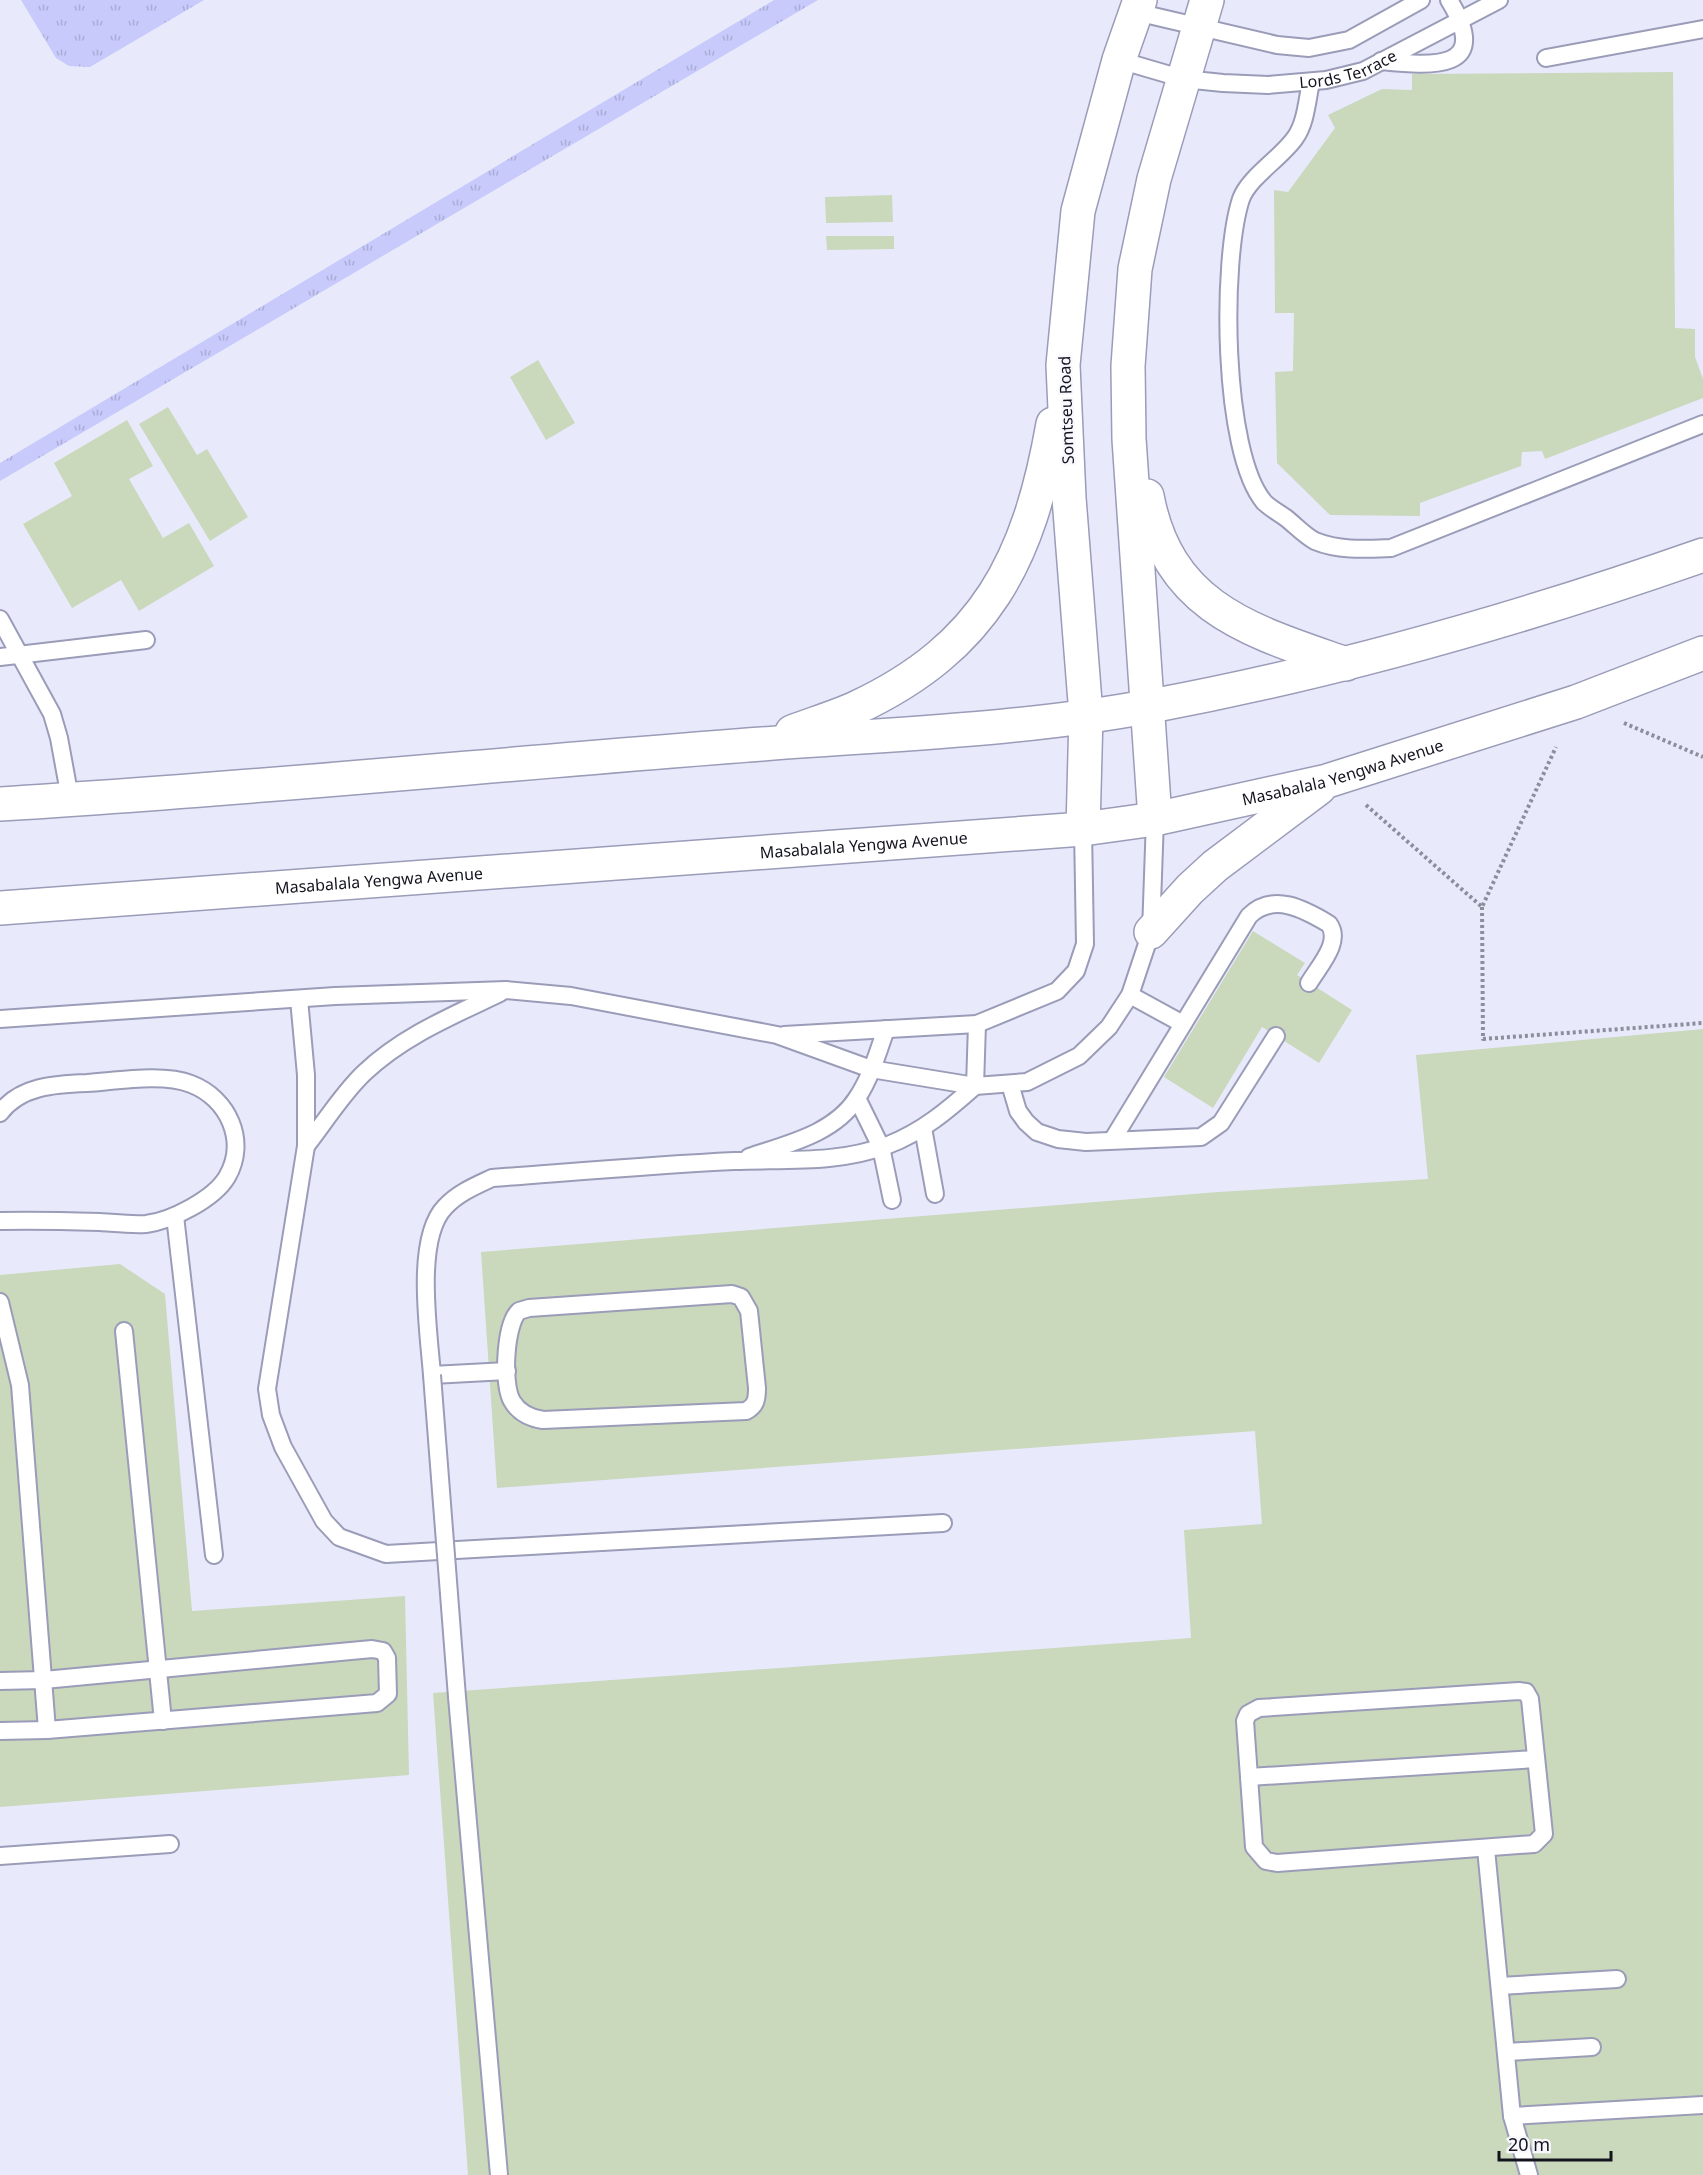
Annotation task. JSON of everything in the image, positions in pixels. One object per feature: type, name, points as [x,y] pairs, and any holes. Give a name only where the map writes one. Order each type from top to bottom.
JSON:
[{"type":"main road","name":"Somtseu Road","points":[[1083,828],[1086,715],[1069,498],[1063,365],[1078,211],[1119,60],[1138,6]]},
{"type":"main road","points":[[1155,819],[1130,439],[1128,366],[1135,269],[1154,179],[1203,14]]},
{"type":"main road","points":[[762,744],[856,708],[894,688],[941,655],[978,619],[1009,572],[1033,513],[1046,462],[1063,365]]},
{"type":"main road","points":[[1128,366],[1147,499],[1156,530],[1169,557],[1199,596],[1217,611],[1269,637],[1346,664]]},
{"type":"main road","points":[[0,804],[400,776],[762,744],[916,734],[1149,707],[1346,664],[1580,598],[1703,555]]},
{"type":"main road","name":"Masabalala Yengwa Avenue","points":[[0,908],[1083,828],[1155,819],[1332,780],[1576,702],[1703,653]]},
{"type":"main road","points":[[1151,932],[1190,889],[1215,866],[1332,780]]},
{"type":"lane","name":"Lords Terrace","points":[[1138,6],[1203,14],[1277,45],[1309,48],[1349,40],[1421,0]]},
{"type":"lane","points":[[1380,61],[1428,66],[1443,63],[1456,56],[1465,42],[1461,19],[1449,0]]},
{"type":"lane","name":"Lords Terrace","points":[[1119,60],[1184,79],[1268,85],[1311,82],[1362,70],[1499,0]]},
{"type":"lane","points":[[1546,58],[1703,29]]},
{"type":"lane","points":[[1311,82],[1304,121],[1296,138],[1253,181],[1242,197],[1232,240],[1228,327],[1232,405],[1242,454],[1264,501],[1314,540],[1356,550],[1391,548],[1703,424]]},
{"type":"lane","points":[[0,619],[22,655],[52,714],[59,738],[70,798]]},
{"type":"lane","points":[[0,657],[146,640]]},
{"type":"lane","points":[[0,1019],[299,999],[506,990],[571,996],[777,1035],[871,1069],[975,1086],[1027,1083],[1079,1056],[1109,1027],[1130,995],[1151,932],[1155,819]]},
{"type":"lane","points":[[777,1035],[977,1024],[1057,991],[1076,971],[1085,944],[1087,916],[1083,828]]},
{"type":"lane","points":[[1113,1139],[1249,916],[1265,904],[1280,903],[1319,918],[1334,930],[1334,941],[1309,983]]},
{"type":"lane","points":[[306,1146],[363,1074],[388,1052],[416,1034],[506,990]]},
{"type":"lane","points":[[1130,995],[1184,1024]]},
{"type":"lane","points":[[299,999],[306,1075],[306,1146],[267,1389],[271,1415],[284,1447],[324,1521],[339,1537],[386,1554],[943,1523]]},
{"type":"lane","points":[[499,2175],[457,1697],[425,1268],[429,1242],[443,1208],[464,1191],[492,1178],[736,1161],[810,1161],[837,1158],[881,1147],[923,1128],[975,1086],[977,1024]]},
{"type":"lane","points":[[736,1161],[815,1132],[832,1123],[857,1098],[886,1029]]},
{"type":"lane","points":[[1010,1084],[1018,1111],[1037,1132],[1058,1139],[1086,1142],[1113,1139],[1201,1137],[1221,1123],[1276,1036]]},
{"type":"lane","points":[[0,1113],[14,1098],[30,1091],[62,1084],[173,1079],[193,1084],[225,1108],[236,1140],[235,1155],[226,1179],[175,1216],[146,1224],[0,1221]]},
{"type":"lane","points":[[857,1098],[881,1147],[892,1200]]},
{"type":"lane","points":[[923,1128],[935,1194]]},
{"type":"lane","points":[[175,1216],[214,1555]]},
{"type":"lane","points":[[732,1294],[741,1297],[749,1311],[756,1400],[746,1411],[543,1420],[531,1418],[511,1400],[507,1371],[509,1326],[519,1311],[529,1308],[732,1294]]},
{"type":"lane","points":[[0,1302],[20,1385],[47,1730]]},
{"type":"lane","points":[[124,1331],[163,1721]]},
{"type":"lane","points":[[432,1375],[507,1371]]},
{"type":"lane","points":[[0,1681],[44,1680],[372,1649],[383,1652],[387,1658],[388,1694],[377,1703],[47,1730],[0,1731]]},
{"type":"lane","points":[[1526,1692],[1530,1699],[1543,1837],[1534,1844],[1486,1849],[1266,1861],[1254,1847],[1249,1777],[1245,1722],[1248,1714],[1259,1708],[1526,1692]]},
{"type":"lane","points":[[1249,1777],[1536,1759]]},
{"type":"lane","points":[[0,1856],[170,1844]]},
{"type":"lane","points":[[1486,1849],[1512,2116],[1529,2175]]},
{"type":"lane","points":[[1500,1986],[1617,1979]]},
{"type":"lane","points":[[1507,2052],[1592,2048]]},
{"type":"lane","points":[[1512,2116],[1703,2105]]},
{"type":"path","points":[[1703,757],[1576,702],[1482,907],[1483,1040],[1703,1023]]},
{"type":"path","points":[[1332,780],[1482,907]]},
{"type":"green space","points":[[21,0],[204,0],[90,67],[69,66],[56,58]]},
{"type":"green space","points":[[774,0],[818,0],[0,481],[0,463]]},
{"type":"building","points":[[1673,72],[1675,328],[1695,329],[1695,357],[1703,379],[1703,398],[1545,459],[1542,451],[1522,452],[1521,466],[1420,503],[1420,516],[1330,515],[1277,463],[1275,372],[1293,371],[1294,313],[1275,313],[1274,190],[1288,192],[1335,128],[1328,115],[1382,89],[1412,90],[1412,74]]},
{"type":"building","points":[[892,195],[893,222],[826,223],[825,197]]},
{"type":"building","points":[[826,236],[894,236],[894,249],[827,250]]},
{"type":"building","points":[[538,360],[575,423],[546,440],[510,377]]},
{"type":"building","points":[[168,407],[197,455],[207,449],[248,517],[210,541],[139,424]]},
{"type":"building","points":[[127,420],[153,466],[129,479],[163,538],[189,523],[214,566],[139,611],[121,580],[72,608],[23,524],[72,496],[54,463]]},
{"type":"building","points":[[1253,931],[1305,963],[1297,975],[1352,1010],[1319,1063],[1262,1027],[1213,1108],[1164,1077]]},
{"type":"building","points":[[1703,1029],[1703,2175],[468,2175],[433,1693],[1191,1638],[1184,1530],[1262,1524],[1255,1431],[497,1488],[481,1252],[1218,1192],[1428,1179],[1416,1055]]},
{"type":"building","points":[[120,1264],[165,1294],[192,1611],[405,1596],[409,1775],[0,1807],[0,1275]]}]
